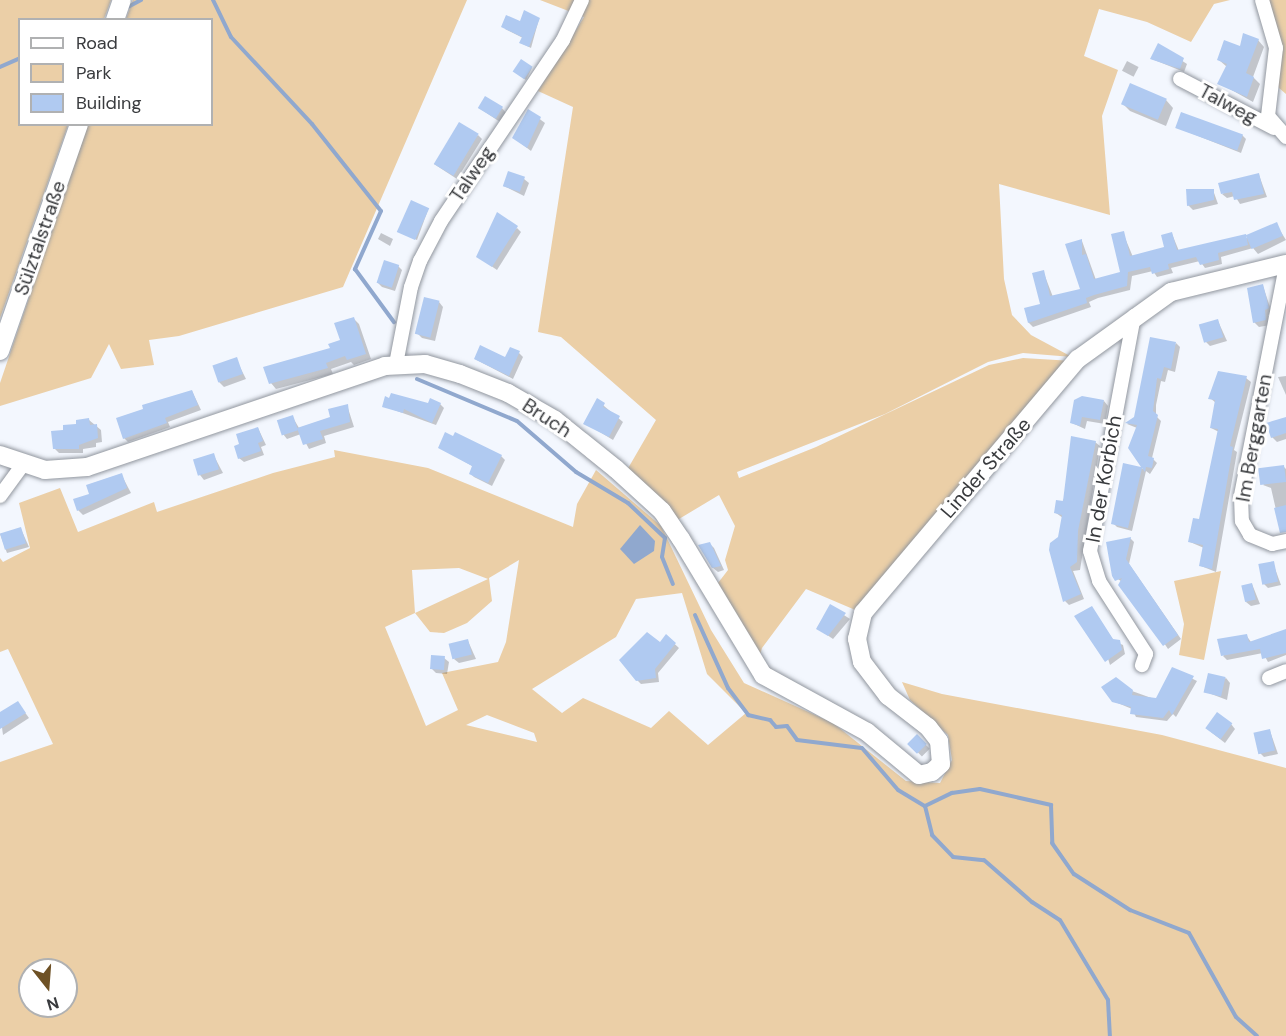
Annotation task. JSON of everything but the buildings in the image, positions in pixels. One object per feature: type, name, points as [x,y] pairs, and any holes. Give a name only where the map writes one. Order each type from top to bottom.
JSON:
[{"type":"street","points":[[116,18],[121,0]]},
{"type":"street","name":"Talweg","points":[[396,364],[411,287],[420,261],[453,203],[563,40],[582,0]]},
{"type":"street","name":"Talweg","points":[[1262,0],[1276,48],[1267,103],[1268,116],[1281,133]]},
{"type":"street","name":"Talweg","points":[[1180,79],[1281,133]]},
{"type":"street","name":"Sülztalstraße","points":[[0,351],[78,126]]},
{"type":"street","name":"Linder Straße","points":[[940,764],[939,741],[928,727],[888,696],[862,662],[857,639],[863,613],[1078,359],[1134,315],[1171,292],[1286,265]]},
{"type":"street","name":"Im Berggarten","points":[[1286,265],[1241,496],[1242,521],[1250,536],[1272,544],[1286,541]]},
{"type":"street","name":"In der Korbich","points":[[1134,315],[1090,551],[1099,581],[1146,654],[1142,665]]},
{"type":"street","name":"Bruch","points":[[0,455],[24,464],[55,470],[110,461],[396,364],[425,364],[460,375],[508,393],[555,420],[662,511],[763,675],[867,732],[919,775],[932,772],[940,764]]},
{"type":"street","points":[[0,496],[24,464]]},
{"type":"street","points":[[1269,678],[1286,670]]},
{"type":"green space","points":[[0,0],[111,0],[104,18],[18,18],[18,126],[68,126],[0,318]]},
{"type":"green space","points":[[133,0],[467,0],[343,287],[179,336],[149,340],[154,365],[121,369],[109,344],[91,378],[0,406],[0,383],[88,126],[213,126],[213,18],[126,18]]},
{"type":"green space","points":[[540,0],[1230,0],[1214,4],[1191,42],[1147,22],[1099,9],[1084,56],[1118,70],[1102,116],[1110,215],[999,184],[1004,279],[1012,315],[1031,335],[1072,357],[1023,353],[988,362],[885,414],[737,472],[739,478],[816,447],[989,365],[1023,358],[1073,361],[860,612],[806,589],[762,648],[756,669],[708,596],[728,570],[725,560],[735,526],[719,495],[669,525],[623,477],[656,420],[561,337],[538,332],[573,107],[538,91],[584,17]]},
{"type":"green space","points":[[1265,0],[1286,0],[1286,94],[1272,82],[1275,68]]},
{"type":"green space","points":[[334,450],[428,468],[573,527],[577,504],[596,470],[661,526],[711,630],[744,683],[833,723],[906,781],[940,783],[952,760],[948,735],[910,700],[902,682],[942,694],[1162,735],[1286,768],[1286,1036],[0,1036],[0,762],[53,744],[8,649],[0,652],[0,558],[3,562],[30,548],[19,503],[60,488],[78,532],[154,502],[157,512],[273,473],[335,457]],"holes":[[[519,560],[506,642],[498,662],[442,673],[458,710],[426,726],[385,627],[415,613],[430,632],[444,633],[467,623],[492,601],[489,578]],[[459,568],[488,579],[415,613],[412,570]],[[682,593],[707,674],[746,713],[708,745],[669,711],[651,728],[583,698],[562,713],[532,689],[616,637],[636,599]],[[487,715],[534,733],[537,742],[466,725]]]},
{"type":"green space","points":[[1221,571],[1204,660],[1179,655],[1184,624],[1174,581]]},
{"type":"water","points":[[640,525],[655,541],[654,551],[634,564],[620,549]]},
{"type":"waterway","points":[[126,8],[141,0]]},
{"type":"waterway","points":[[213,0],[231,37],[312,124],[381,211],[355,269],[394,322]]},
{"type":"waterway","points":[[0,67],[18,59]]},
{"type":"waterway","points":[[417,379],[517,421],[576,472],[628,503],[665,538],[662,557],[673,584]]},
{"type":"waterway","points":[[695,615],[728,688],[748,715],[770,720],[776,727],[787,726],[797,740],[862,748],[898,790],[925,806],[932,835],[953,857],[984,860],[1032,902],[1060,920],[1108,1000],[1110,1036]]},
{"type":"waterway","points":[[925,806],[952,793],[980,789],[1051,805],[1052,843],[1074,874],[1130,910],[1189,933],[1236,1017],[1257,1036]]}]
